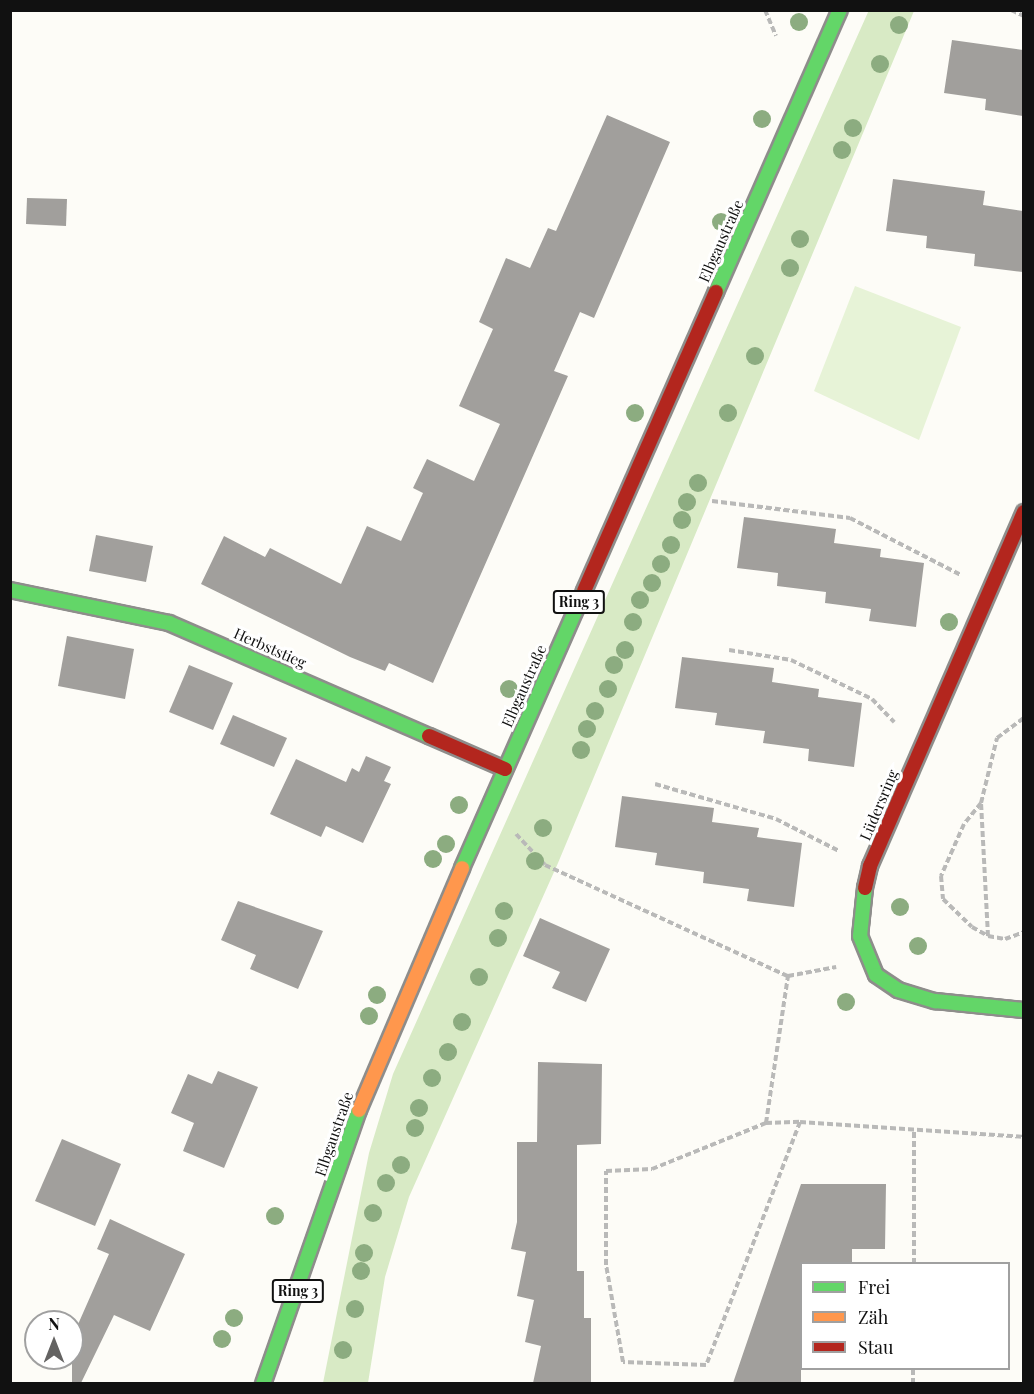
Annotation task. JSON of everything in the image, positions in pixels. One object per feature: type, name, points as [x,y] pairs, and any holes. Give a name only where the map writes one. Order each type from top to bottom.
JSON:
[{"type":"main road","name":"Elbgaustraße","points":[[263,1383],[374,1068],[840,10]]},
{"type":"main road","name":"Lüdersring","points":[[1023,512],[870,866],[861,903],[860,936],[876,975],[898,990],[935,1001],[1023,1010]]},
{"type":"main road","name":"Herbststieg","points":[[10,590],[169,623],[505,769]]},
{"type":"path","points":[[765,10],[776,36]]},
{"type":"path","points":[[1011,10],[1023,15]]},
{"type":"path","points":[[712,501],[850,518],[961,575]]},
{"type":"path","points":[[729,650],[791,660],[872,699],[895,724]]},
{"type":"path","points":[[988,936],[981,803],[997,738],[1023,718]]},
{"type":"path","points":[[655,784],[776,819],[839,851]]},
{"type":"path","points":[[981,803],[964,824],[939,888],[950,906],[988,936],[1005,939],[1023,932]]},
{"type":"path","points":[[509,827],[545,865],[788,976],[839,966]]},
{"type":"path","points":[[766,1123],[788,976]]},
{"type":"path","points":[[800,1122],[706,1365],[623,1362],[606,1265],[606,1171],[652,1169],[766,1123],[800,1122],[1023,1137]]},
{"type":"path","points":[[914,1131],[914,1262]]},
{"type":"green space","points":[[869,10],[914,11],[558,863],[409,1197],[385,1277],[368,1383],[323,1383],[369,1153],[393,1074]]},
{"type":"green space","points":[[855,286],[961,327],[919,440],[814,391]]},
{"type":"building","points":[[952,40],[1023,50],[1023,116],[985,110],[986,99],[944,93]]},
{"type":"building","points":[[607,115],[670,142],[594,318],[580,312],[554,371],[568,376],[433,683],[389,663],[385,671],[350,657],[201,584],[224,536],[265,557],[270,548],[341,584],[367,526],[401,541],[423,493],[413,488],[427,459],[474,481],[500,424],[459,406],[493,329],[479,322],[506,258],[530,268],[548,228],[556,231]]},
{"type":"building","points":[[893,179],[985,191],[983,205],[1023,211],[1023,272],[974,266],[975,254],[926,248],[927,236],[886,231]]},
{"type":"building","points":[[27,198],[67,199],[66,226],[26,224]]},
{"type":"building","points":[[744,517],[836,529],[834,543],[881,549],[880,557],[924,563],[916,627],[869,621],[871,609],[825,603],[826,592],[777,586],[778,573],[737,568]]},
{"type":"building","points":[[96,535],[153,546],[146,582],[89,571]]},
{"type":"building","points":[[67,636],[134,649],[125,699],[58,686]]},
{"type":"building","points":[[682,657],[774,668],[772,682],[819,689],[818,697],[862,703],[854,767],[808,761],[809,749],[763,743],[765,731],[715,725],[717,713],[675,708]]},
{"type":"building","points":[[189,665],[233,683],[213,730],[169,712]]},
{"type":"building","points":[[233,715],[287,738],[274,767],[220,744]]},
{"type":"building","points":[[366,756],[391,767],[384,781],[391,784],[363,843],[326,826],[321,837],[270,814],[296,759],[346,782],[352,768],[359,772]]},
{"type":"building","points":[[622,796],[714,808],[712,822],[759,828],[757,837],[802,843],[794,907],[747,901],[749,889],[703,883],[704,872],[655,865],[657,853],[615,847]]},
{"type":"building","points":[[238,901],[323,931],[298,989],[250,969],[256,955],[221,940]]},
{"type":"building","points":[[540,918],[610,949],[586,1002],[552,988],[560,972],[523,956]]},
{"type":"building","points":[[538,1062],[602,1064],[601,1144],[577,1145],[577,1271],[584,1271],[584,1318],[591,1318],[591,1383],[533,1383],[541,1346],[525,1342],[534,1300],[517,1296],[526,1252],[511,1249],[517,1222],[517,1142],[537,1142]]},
{"type":"building","points":[[218,1071],[258,1087],[224,1168],[183,1151],[194,1123],[171,1113],[188,1074],[212,1084]]},
{"type":"building","points":[[62,1139],[121,1164],[95,1226],[35,1201]]},
{"type":"building","points":[[801,1184],[886,1184],[885,1249],[852,1249],[852,1262],[800,1262],[801,1383],[733,1383]]},
{"type":"building","points":[[110,1219],[185,1254],[150,1331],[114,1315],[81,1383],[72,1383],[72,1370],[84,1370],[84,1311],[109,1254],[97,1249]]},
{"type":"traffic: fast","points":[[716,292],[840,10]]},
{"type":"traffic: fast","points":[[10,590],[169,623],[429,736]]},
{"type":"traffic: fast","points":[[462,868],[584,591]]},
{"type":"traffic: fast","points":[[865,888],[860,936],[876,975],[898,990],[935,1001],[1024,1010]]},
{"type":"traffic: fast","points":[[263,1384],[359,1110]]},
{"type":"traffic: slow","points":[[359,1110],[462,868]]},
{"type":"traffic: jam","points":[[584,591],[716,292]]},
{"type":"traffic: jam","points":[[865,888],[870,866],[1024,512]]},
{"type":"traffic: jam","points":[[429,736],[505,769]]}]
